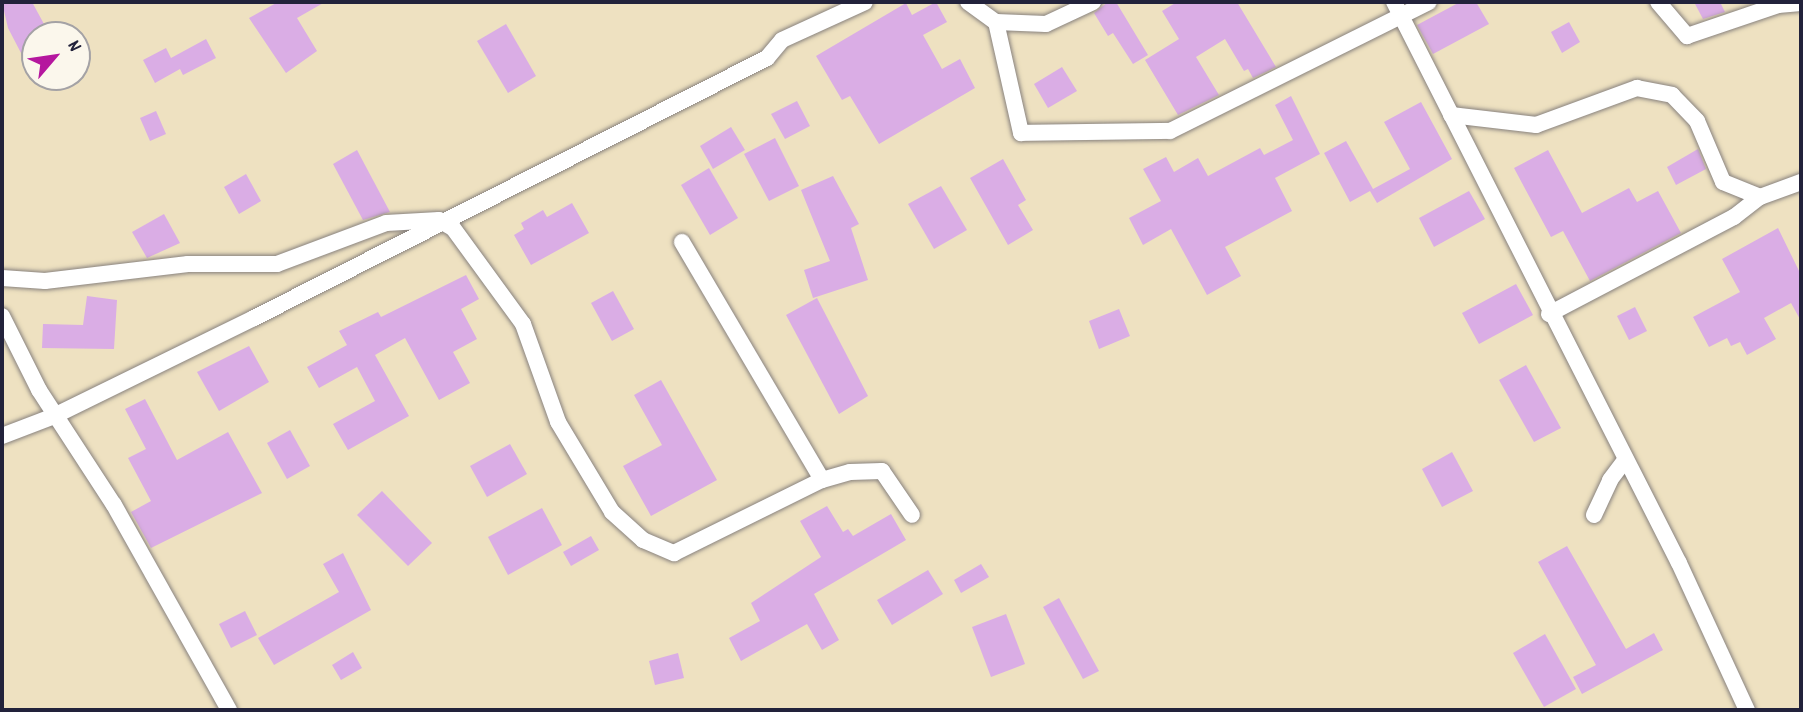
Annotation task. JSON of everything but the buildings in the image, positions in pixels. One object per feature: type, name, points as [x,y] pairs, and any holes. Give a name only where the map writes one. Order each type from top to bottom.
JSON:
[{"type":"street","points":[[2,436],[54,416],[439,220],[767,58],[782,40],[864,2]]},
{"type":"street","points":[[968,2],[996,22],[1046,24],[1093,2]]},
{"type":"street","points":[[996,22],[1021,133],[1170,131],[1397,9],[1430,2]]},
{"type":"street","points":[[1658,2],[1687,36],[1778,5],[1801,3]]},
{"type":"street","points":[[1397,9],[1549,314],[1626,459],[1747,710]]},
{"type":"street","points":[[1451,115],[1536,125],[1637,88],[1672,95],[1697,121],[1723,182],[1760,197]]},
{"type":"street","points":[[1549,314],[1734,217],[1760,197],[1801,182]]},
{"type":"street","points":[[2,278],[45,281],[188,264],[277,264],[386,223],[439,220],[453,228],[523,324],[558,422],[612,512],[642,540],[674,553],[822,480],[883,471],[912,515]]},
{"type":"street","points":[[682,242],[822,480]]},
{"type":"street","points":[[2,316],[54,416],[114,505],[229,710]]},
{"type":"street","points":[[1594,515],[1610,480],[1626,459]]}]
